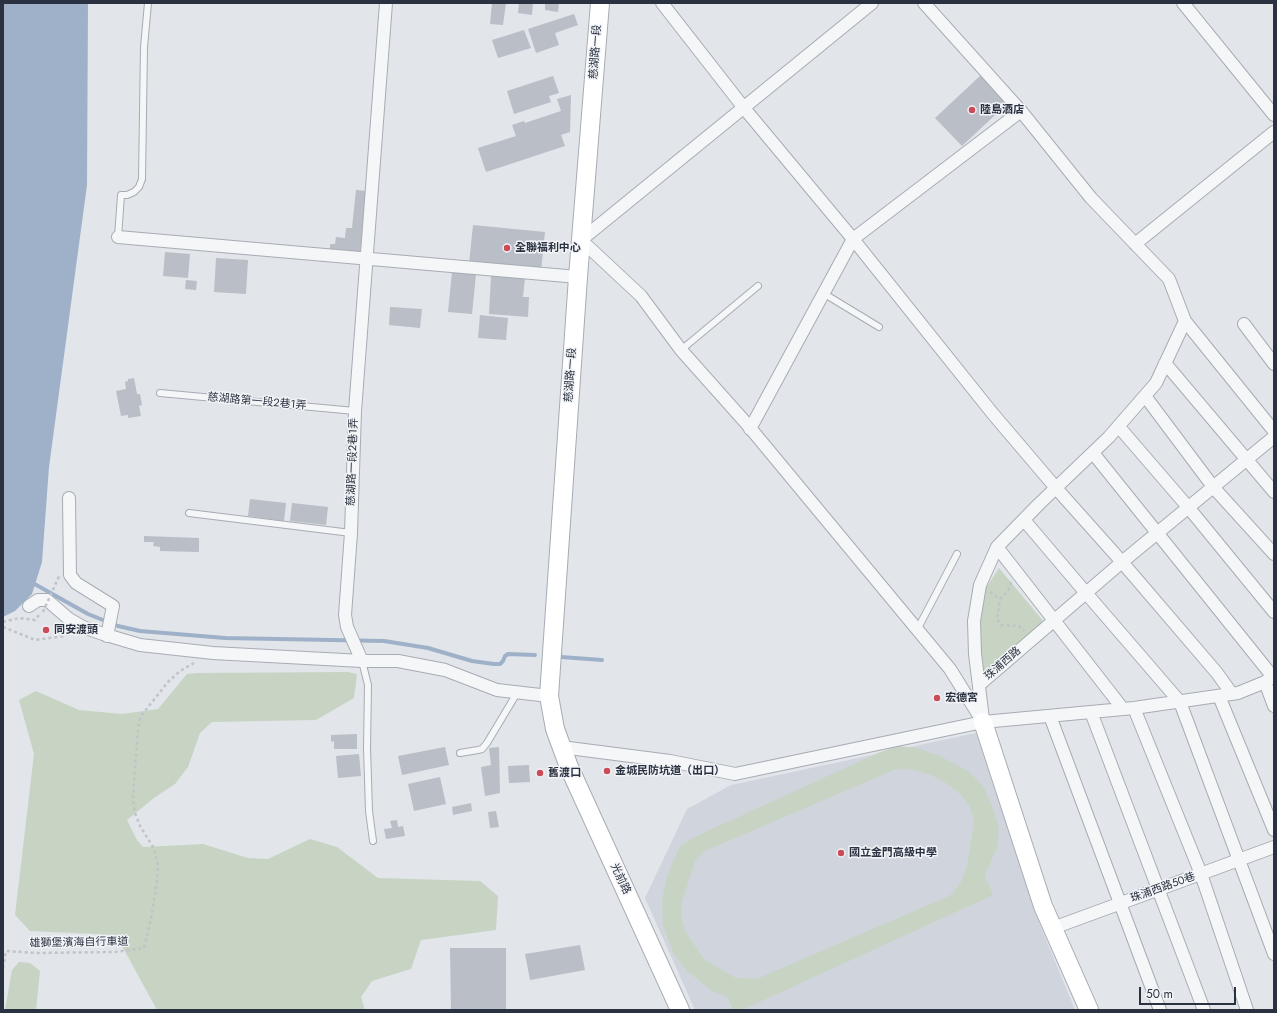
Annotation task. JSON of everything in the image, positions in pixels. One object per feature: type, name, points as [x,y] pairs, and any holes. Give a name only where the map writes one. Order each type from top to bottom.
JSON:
[{"type":"main road","name":"慈湖路一段","points":[[561,747],[549,696],[578,277],[600,3]]},
{"type":"main road","name":"珠浦西路","points":[[983,722],[1043,906],[1089,1010]]},
{"type":"main road","name":"光前路","points":[[561,747],[581,795],[680,1010]]},
{"type":"street","name":"慈湖路一段2巷1弄","points":[[359,656],[350,635],[345,615],[355,411],[368,260],[386,3]]},
{"type":"street","points":[[662,3],[744,108],[853,239],[993,414],[1217,673],[1232,694]]},
{"type":"street","points":[[872,3],[581,240],[641,296],[681,350],[750,429],[950,669],[983,722]]},
{"type":"street","points":[[924,3],[1020,111],[1091,198],[1169,279],[1185,321],[1274,431]]},
{"type":"street","points":[[1183,3],[1274,115]]},
{"type":"street","points":[[750,429],[853,239],[1020,111]]},
{"type":"street","points":[[1135,244],[1274,132]]},
{"type":"street","points":[[118,237],[368,260],[578,277]]},
{"type":"street","points":[[978,685],[974,621],[980,585],[997,547],[1119,427],[1156,383],[1185,321]]},
{"type":"street","points":[[1244,324],[1274,364]]},
{"type":"street","points":[[1166,363],[1274,492]]},
{"type":"street","points":[[1145,396],[1214,488],[1274,554]]},
{"type":"street","points":[[1119,427],[1188,507],[1274,612]]},
{"type":"street","name":"珠浦西路","points":[[983,722],[978,685],[1122,562],[1188,507],[1214,488],[1246,459],[1274,437]]},
{"type":"street","points":[[1093,453],[1270,678],[1273,702]]},
{"type":"street","points":[[69,498],[70,575],[76,584],[112,605],[114,608],[108,634]]},
{"type":"street","points":[[1024,520],[1180,702],[1274,954]]},
{"type":"street","points":[[997,547],[1053,621],[1128,709],[1201,874],[1247,1010]]},
{"type":"street","points":[[29,606],[38,600],[47,600],[74,622],[140,645],[213,653],[359,656],[431,667],[464,677],[486,686],[517,693],[549,696]]},
{"type":"street","points":[[561,747],[670,761],[735,774],[983,722],[1128,709],[1238,693],[1270,678]]},
{"type":"street","points":[[1220,696],[1274,830]]},
{"type":"street","points":[[1091,712],[1204,1010]]},
{"type":"street","points":[[1050,716],[1160,1010]]},
{"type":"street","name":"珠浦西路50巷","points":[[1053,928],[1274,847]]},
{"type":"lane","points":[[118,237],[121,195],[127,195],[134,192],[139,187],[142,179],[144,47],[148,3]]},
{"type":"lane","points":[[681,350],[758,286]]},
{"type":"lane","points":[[824,293],[879,327]]},
{"type":"lane","name":"慈湖路第一段2巷1弄","points":[[160,393],[355,411]]},
{"type":"lane","points":[[189,513],[350,533]]},
{"type":"lane","points":[[917,630],[957,554]]},
{"type":"lane","points":[[359,656],[368,685],[369,811],[373,842]]},
{"type":"lane","points":[[460,753],[478,750],[487,743],[517,693]]},
{"type":"path","points":[[43,612],[60,574]]},
{"type":"path","points":[[1011,582],[1008,591],[1000,599],[997,619],[1001,625],[1019,626],[1028,635]]},
{"type":"path","points":[[3,627],[28,638],[38,640],[65,636],[68,634],[74,622]]},
{"type":"path","name":"雄獅堡濱海自行車道","points":[[3,968],[6,951],[36,953],[115,952],[144,948],[153,907],[158,864],[153,846],[140,826],[135,813],[135,767],[141,716],[168,682],[180,670],[213,653]]},
{"type":"shaded area","name":"國立金門高級中學","points":[[976,733],[1036,915],[1075,1010],[695,1010],[645,898],[687,809],[731,785]]},
{"type":"green space","points":[[999,568],[1044,622],[983,675],[980,627],[984,591]]},
{"type":"green space","points":[[348,672],[357,674],[354,698],[316,720],[212,722],[200,733],[188,767],[175,784],[154,798],[127,820],[137,840],[143,847],[203,844],[248,858],[268,859],[310,839],[337,847],[378,878],[480,881],[498,896],[496,930],[421,940],[411,969],[372,981],[361,997],[365,1010],[157,1010],[116,935],[30,931],[15,915],[34,754],[19,700],[36,691],[79,710],[122,714],[158,709],[187,674]]},
{"type":"green space","points":[[897,746],[917,748],[940,756],[968,771],[983,786],[999,828],[997,847],[985,876],[993,895],[742,1010],[733,1010],[728,997],[712,991],[686,970],[674,954],[663,925],[662,901],[666,880],[681,845],[701,834],[878,753]],"holes":[[[896,769],[914,770],[931,775],[946,783],[960,794],[969,805],[973,817],[973,829],[967,866],[961,882],[951,895],[757,979],[736,978],[704,959],[685,931],[681,915],[682,902],[695,861],[705,851]]]},
{"type":"green space","points":[[19,962],[30,963],[40,971],[36,1010],[5,1010],[12,970]]},
{"type":"water","points":[[3,3],[88,3],[87,185],[49,467],[42,562],[32,594],[15,611],[3,617]]},
{"type":"building","points":[[492,3],[506,3],[503,25],[490,24]]},
{"type":"building","points":[[519,3],[533,3],[532,15],[518,13]]},
{"type":"building","points":[[545,3],[559,3],[558,12],[545,10]]},
{"type":"building","points":[[574,14],[578,25],[555,33],[559,45],[536,53],[528,29]]},
{"type":"building","points":[[524,30],[531,48],[498,58],[492,40]]},
{"type":"building","name":"陸島酒店","points":[[981,75],[1008,103],[962,146],[935,118]]},
{"type":"building","points":[[553,76],[559,93],[549,96],[551,102],[514,114],[507,91]]},
{"type":"building","points":[[571,95],[570,132],[561,135],[565,146],[486,172],[478,148],[516,136],[512,125],[524,121],[525,123],[561,111],[557,99]]},
{"type":"building","points":[[356,190],[366,191],[360,254],[330,251],[330,244],[335,244],[336,237],[345,238],[346,228],[352,228]]},
{"type":"building","name":"全聯福利中心","points":[[473,225],[545,232],[541,271],[469,264]]},
{"type":"building","points":[[165,252],[190,254],[188,278],[163,276]]},
{"type":"building","points":[[216,258],[248,260],[246,294],[214,292]]},
{"type":"building","points":[[452,272],[476,274],[472,314],[448,312]]},
{"type":"building","points":[[491,276],[525,278],[523,297],[529,297],[528,317],[489,314]]},
{"type":"building","points":[[186,280],[197,281],[196,290],[185,289]]},
{"type":"building","points":[[390,307],[422,309],[420,328],[389,325]]},
{"type":"building","points":[[480,315],[508,318],[506,340],[478,338]]},
{"type":"building","points":[[134,378],[137,394],[140,394],[142,405],[139,406],[141,416],[128,418],[128,415],[121,416],[116,391],[126,389],[125,382],[128,381],[128,379]]},
{"type":"building","points":[[250,499],[286,503],[284,521],[248,516]]},
{"type":"building","points":[[292,503],[328,507],[326,525],[290,521]]},
{"type":"building","points":[[144,536],[199,538],[199,552],[160,551],[160,547],[153,546],[154,542],[144,542]]},
{"type":"building","points":[[357,734],[357,749],[334,749],[334,741],[331,742],[331,735]]},
{"type":"building","points":[[445,747],[449,765],[402,775],[398,756]]},
{"type":"building","points":[[499,747],[500,793],[485,796],[481,767],[491,765],[489,748]]},
{"type":"building","points":[[359,754],[361,776],[338,778],[336,756]]},
{"type":"building","points":[[529,765],[530,782],[509,783],[508,766]]},
{"type":"building","points":[[440,777],[446,804],[414,811],[408,784]]},
{"type":"building","points":[[471,803],[472,811],[453,815],[452,807]]},
{"type":"building","points":[[496,811],[499,827],[490,828],[488,812]]},
{"type":"building","points":[[397,820],[398,827],[403,826],[405,836],[386,839],[384,829],[392,828],[390,821]]},
{"type":"building","points":[[580,945],[585,970],[530,980],[525,954]]},
{"type":"building","points":[[450,948],[506,948],[506,1010],[451,1010]]},
{"type":"waterway","points":[[31,582],[88,614],[118,626],[140,631],[225,638],[384,641],[428,648],[472,661],[494,664],[500,664],[508,654],[535,655]]},
{"type":"waterway","points":[[561,657],[602,660]]},
{"type":"place","name":"陸島酒店","points":[[972,110]]},
{"type":"place","name":"全聯福利中心","points":[[507,248]]},
{"type":"place","name":"同安渡頭","points":[[46,630]]},
{"type":"place","name":"宏德宮","points":[[937,698]]},
{"type":"place","name":"金城民防坑道（出口）","points":[[607,771]]},
{"type":"place","name":"舊渡口","points":[[540,773]]},
{"type":"place","name":"國立金門高級中學","points":[[841,853]]}]
